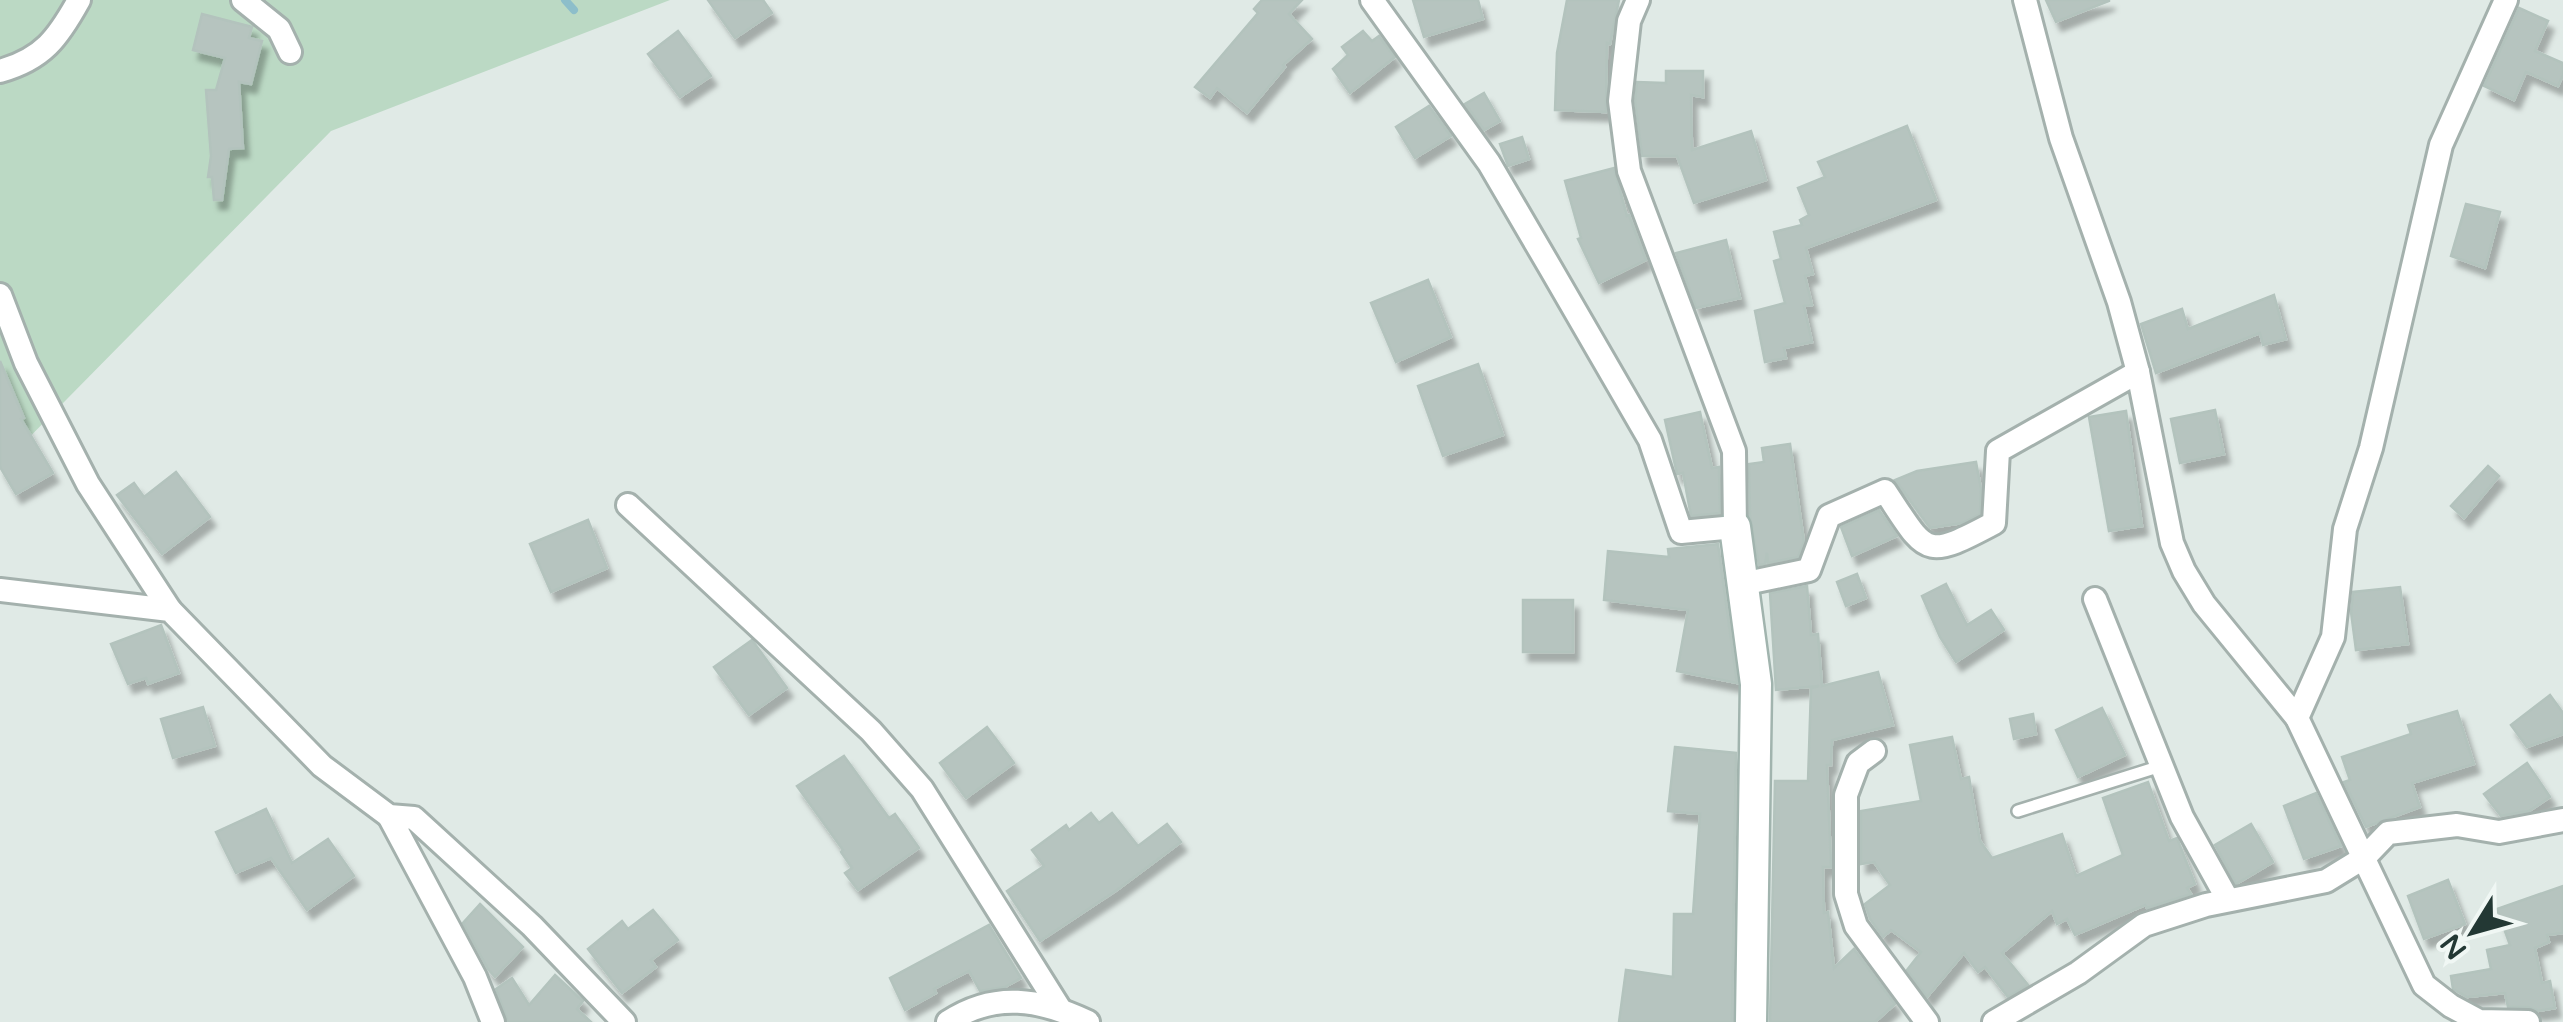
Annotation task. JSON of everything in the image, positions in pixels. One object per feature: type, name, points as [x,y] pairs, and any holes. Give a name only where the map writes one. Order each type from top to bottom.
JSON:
[{"type":"street","points":[[0,70],[29,63],[58,36],[79,0]]},
{"type":"street","points":[[243,0],[279,29],[290,52]]},
{"type":"street","points":[[1372,0],[1489,163],[1551,269],[1650,440],[1680,532],[1734,527]]},
{"type":"street","points":[[1638,0],[1630,21],[1620,101],[1629,171],[1734,452],[1734,527],[1756,684],[1751,1022]]},
{"type":"street","points":[[2025,0],[2060,138],[2119,302],[2138,372],[2172,544],[2184,571],[2204,604],[2297,718],[2424,985],[2451,1006],[2479,1020],[2528,1022]]},
{"type":"street","points":[[2297,718],[2333,637],[2345,530],[2371,448],[2441,145],[2506,0]]},
{"type":"street","points":[[0,296],[26,364],[88,484],[170,610],[322,766],[389,816],[475,978],[492,1022]]},
{"type":"street","points":[[1742,584],[1809,570],[1829,516],[1885,491],[1916,538],[1931,548],[1949,547],[1994,523],[1998,451],[2138,372]]},
{"type":"street","points":[[628,506],[871,731],[922,790],[1060,1008]]},
{"type":"street","points":[[0,590],[170,610]]},
{"type":"street","points":[[2095,599],[2182,818],[2228,900]]},
{"type":"street","points":[[1874,751],[1858,764],[1846,794],[1846,894],[1856,926],[1926,1022]]},
{"type":"street","points":[[389,816],[414,818],[532,926],[624,1022]]},
{"type":"street","points":[[1994,1022],[2078,974],[2144,925],[2228,900],[2326,881],[2365,857],[2388,833],[2458,825],[2499,832],[2563,820]]},
{"type":"street","points":[[948,1022],[968,1009],[1014,1000],[1060,1008],[1088,1022]]},
{"type":"lane","points":[[2018,811],[2161,766]]},
{"type":"green space","points":[[0,0],[670,0],[331,131],[0,467]]},
{"type":"building","points":[[708,0],[763,0],[772,13],[735,38]]},
{"type":"building","points":[[1262,0],[1302,0],[1289,14],[1312,39],[1283,65],[1247,113],[1217,88],[1210,98],[1195,87],[1258,13],[1254,9]]},
{"type":"building","points":[[1413,0],[1478,0],[1483,19],[1424,37]]},
{"type":"building","points":[[1567,0],[1619,0],[1610,44],[1607,43],[1606,112],[1555,110],[1557,53]]},
{"type":"building","points":[[2046,0],[2109,0],[2109,1],[2056,22]]},
{"type":"building","points":[[2519,8],[2548,21],[2535,51],[2563,63],[2563,75],[2558,86],[2526,72],[2514,100],[2484,86]]},
{"type":"building","points":[[202,14],[252,27],[249,38],[262,41],[251,84],[239,82],[243,148],[229,149],[222,200],[214,200],[212,177],[208,177],[211,156],[206,90],[216,90],[225,58],[193,50]]},
{"type":"building","points":[[678,31],[711,76],[680,97],[648,54]]},
{"type":"building","points":[[1363,31],[1372,41],[1379,36],[1395,57],[1350,93],[1333,69],[1348,55],[1342,47]]},
{"type":"building","points":[[1666,71],[1703,71],[1703,97],[1691,95],[1692,150],[1751,131],[1766,180],[1694,203],[1677,156],[1642,156],[1635,101],[1637,82],[1666,83]]},
{"type":"building","points":[[1484,93],[1500,121],[1484,130],[1465,104]]},
{"type":"building","points":[[1429,106],[1451,136],[1415,158],[1396,127]]},
{"type":"building","points":[[1907,126],[1936,200],[1806,248],[1813,274],[1805,276],[1812,305],[1804,306],[1812,342],[1784,348],[1786,358],[1765,362],[1755,311],[1785,303],[1774,261],[1781,259],[1774,232],[1802,225],[1800,220],[1809,215],[1798,188],[1825,177],[1818,162]]},
{"type":"building","points":[[1522,137],[1529,159],[1508,166],[1500,144]]},
{"type":"building","points":[[1614,168],[1627,216],[1646,260],[1599,283],[1578,239],[1581,238],[1565,181]]},
{"type":"building","points":[[2466,204],[2500,212],[2485,268],[2451,256]]},
{"type":"building","points":[[1726,240],[1740,298],[1696,308],[1676,253]]},
{"type":"building","points":[[1428,280],[1451,337],[1396,362],[1371,303]]},
{"type":"building","points":[[2274,295],[2286,339],[2263,345],[2260,333],[2156,373],[2141,324],[2182,309],[2188,329]]},
{"type":"building","points":[[0,361],[24,418],[21,419],[53,473],[16,494],[0,467]]},
{"type":"building","points":[[1478,364],[1503,435],[1443,456],[1418,386]]},
{"type":"building","points":[[2215,410],[2224,454],[2180,463],[2171,419]]},
{"type":"building","points":[[2126,411],[2142,526],[2109,531],[2089,417]]},
{"type":"building","points":[[1700,412],[1712,468],[1719,467],[1720,513],[1691,516],[1683,473],[1677,474],[1665,420]]},
{"type":"building","points":[[1790,444],[1804,542],[1798,557],[1768,563],[1767,553],[1765,564],[1759,565],[1750,516],[1749,464],[1764,462],[1762,448]]},
{"type":"building","points":[[1976,462],[1980,514],[1962,523],[1930,528],[1895,480],[1917,471]]},
{"type":"building","points":[[2488,466],[2499,476],[2464,518],[2451,506]]},
{"type":"building","points":[[176,472],[210,517],[162,554],[117,495],[134,483],[144,497]]},
{"type":"building","points":[[1879,510],[1897,536],[1852,556],[1841,527]]},
{"type":"building","points":[[588,520],[607,568],[551,592],[530,544]]},
{"type":"building","points":[[1718,544],[1737,683],[1677,671],[1688,610],[1604,600],[1608,551],[1669,557],[1668,549]]},
{"type":"building","points":[[1857,574],[1866,598],[1846,606],[1837,582]]},
{"type":"building","points":[[1946,584],[1967,625],[1991,610],[2004,630],[1956,662],[1922,596]]},
{"type":"building","points":[[1807,586],[1811,635],[1818,634],[1822,686],[1878,672],[1893,725],[1832,740],[1831,765],[1827,765],[1831,867],[1823,867],[1824,913],[1828,912],[1834,968],[1854,949],[1895,1004],[1875,1022],[1770,1022],[1775,781],[1808,781],[1811,688],[1819,686],[1776,690],[1770,593]]},
{"type":"building","points":[[2400,587],[2408,644],[2356,650],[2351,612],[2353,592]]},
{"type":"building","points":[[1523,600],[1573,600],[1573,652],[1523,652]]},
{"type":"building","points":[[161,625],[179,673],[148,684],[146,678],[128,684],[111,644]]},
{"type":"building","points":[[752,640],[787,688],[749,715],[714,667]]},
{"type":"building","points":[[2550,695],[2563,713],[2563,734],[2527,747],[2511,725]]},
{"type":"building","points":[[203,707],[215,746],[173,758],[161,719]]},
{"type":"building","points":[[2102,708],[2125,755],[2078,777],[2056,730]]},
{"type":"building","points":[[2457,711],[2474,764],[2412,783],[2420,807],[2366,827],[2344,782],[2350,780],[2342,757],[2411,734],[2408,725]]},
{"type":"building","points":[[2033,714],[2036,734],[2014,739],[2010,719]]},
{"type":"building","points":[[987,727],[1014,763],[966,798],[940,763]]},
{"type":"building","points":[[1952,737],[1961,779],[1969,777],[1980,841],[1992,858],[2062,834],[2076,876],[2123,855],[2103,798],[2148,782],[2169,841],[2177,838],[2195,884],[2187,888],[2191,894],[2147,908],[2145,905],[2075,935],[2067,919],[2057,924],[2052,911],[2002,953],[2028,985],[2008,997],[1985,967],[1978,972],[1964,953],[1927,997],[1907,970],[1921,952],[1891,930],[1883,937],[1870,919],[1865,904],[1890,885],[1874,862],[1861,864],[1861,811],[1921,801],[1910,745]]},
{"type":"building","points":[[1675,747],[1736,753],[1732,1022],[1619,1022],[1626,970],[1673,977],[1674,914],[1693,914],[1700,814],[1668,811]]},
{"type":"building","points":[[844,756],[889,818],[895,814],[919,848],[858,890],[845,873],[852,868],[843,850],[797,786]]},
{"type":"building","points":[[2527,763],[2550,797],[2529,811],[2501,816],[2484,794]]},
{"type":"building","points":[[2316,793],[2341,846],[2304,859],[2284,806]]},
{"type":"building","points":[[266,809],[292,863],[328,839],[354,876],[307,910],[271,858],[236,873],[216,832]]},
{"type":"building","points":[[1091,813],[1099,823],[1112,813],[1138,846],[1167,824],[1181,842],[1040,941],[1007,891],[1044,866],[1032,850],[1066,825],[1069,830]]},
{"type":"building","points":[[2251,824],[2273,862],[2236,884],[2215,845]]},
{"type":"building","points":[[2448,880],[2465,924],[2424,939],[2408,896]]},
{"type":"building","points":[[2563,886],[2563,933],[2547,935],[2549,942],[2535,948],[2542,983],[2550,981],[2555,1008],[2538,1011],[2508,1007],[2505,993],[2467,997],[2453,989],[2451,976],[2491,969],[2487,950],[2510,945],[2497,909]]},
{"type":"building","points":[[480,904],[523,947],[495,977],[463,923]]},
{"type":"building","points":[[653,910],[678,940],[651,960],[656,967],[622,993],[588,949],[622,921],[628,929]]},
{"type":"building","points":[[989,925],[1021,978],[1005,987],[980,991],[969,971],[905,1010],[890,978]]},
{"type":"building","points":[[555,975],[583,1001],[577,1009],[591,1022],[508,1022],[496,989],[512,978],[529,1005]]},
{"type":"waterway","points":[[565,0],[574,10]]}]
